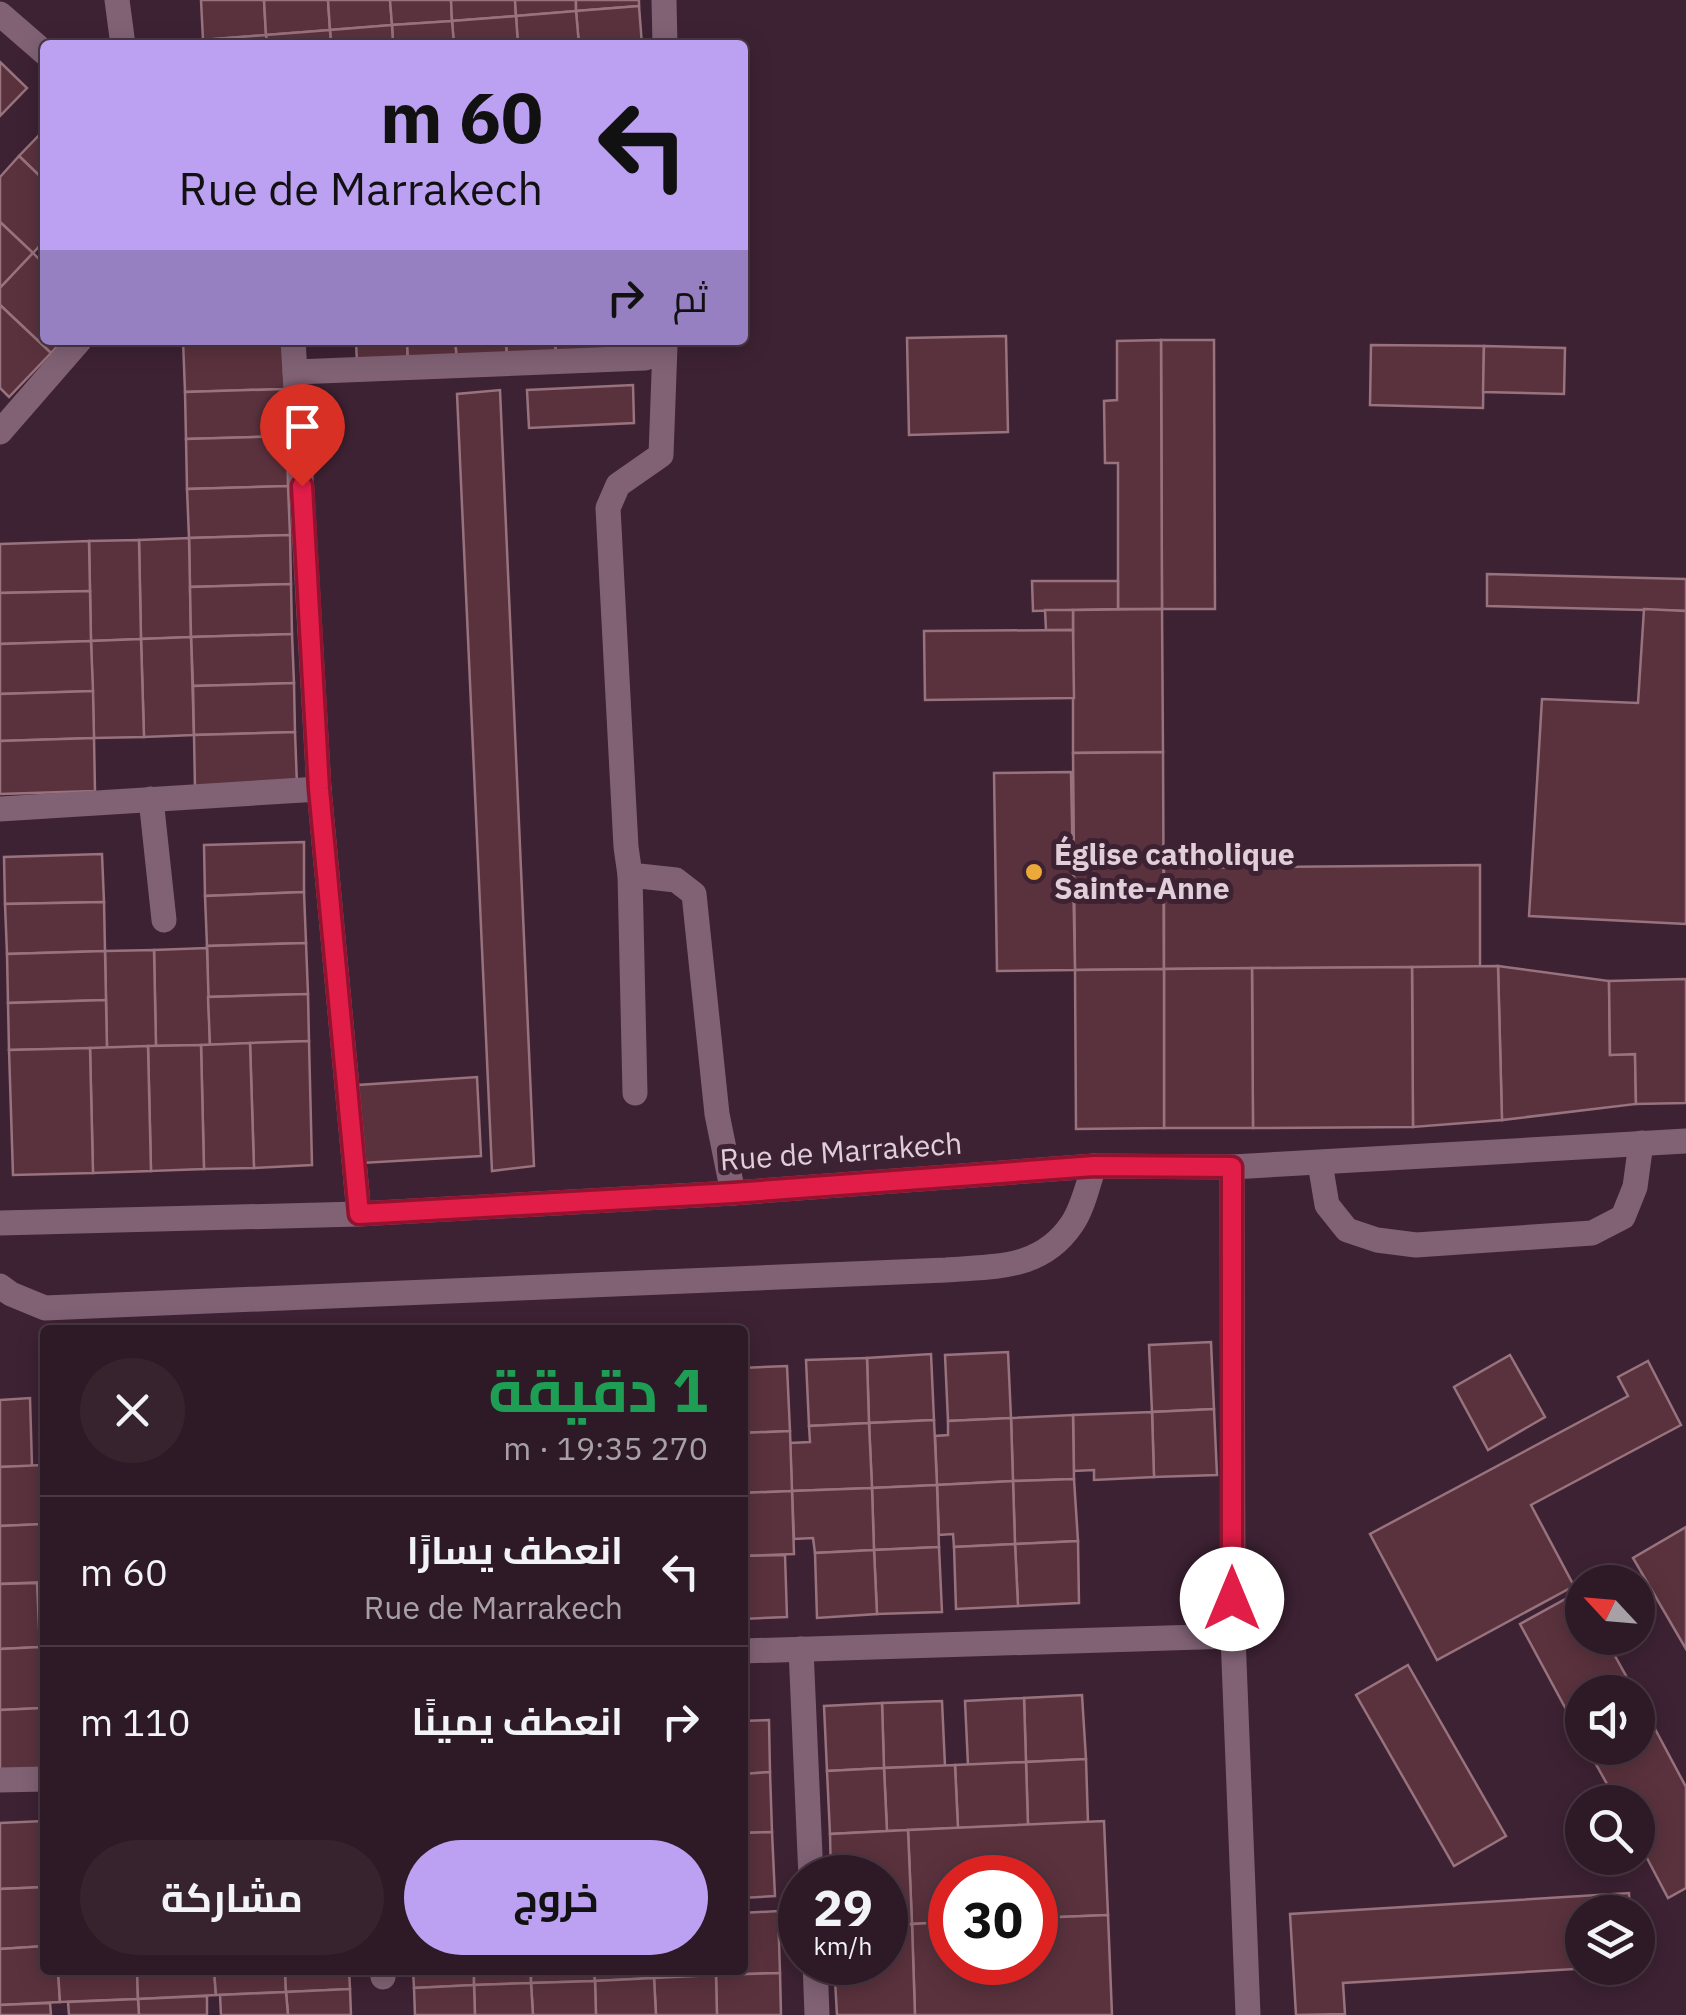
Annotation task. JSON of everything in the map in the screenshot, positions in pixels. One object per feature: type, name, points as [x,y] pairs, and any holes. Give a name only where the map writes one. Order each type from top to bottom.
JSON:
[{"type":"street","points":[[116,0],[122,40]]},
{"type":"street","points":[[664,0],[665,40]]},
{"type":"street","points":[[0,14],[40,49]]},
{"type":"street","points":[[0,432],[76,345]]},
{"type":"street","points":[[293,345],[319,789],[359,1214]]},
{"type":"street","points":[[296,372],[645,358],[654,356],[664,345]]},
{"type":"street","points":[[635,1092],[630,875],[608,508],[618,485],[661,454],[666,345]]},
{"type":"street","points":[[0,809],[319,789]]},
{"type":"street","points":[[151,799],[164,920]]},
{"type":"street","points":[[630,875],[676,880],[694,894],[716,1114],[733,1193]]},
{"type":"street","name":"Rue de Marrakech","points":[[0,1224],[359,1214],[733,1193],[1094,1166],[1232,1167],[1686,1141]]},
{"type":"street","points":[[1320,1163],[1327,1205],[1347,1230],[1377,1240],[1416,1244],[1592,1233],[1623,1217],[1635,1187],[1641,1144]]},
{"type":"street","points":[[0,1286],[44,1308],[1012,1265],[1048,1252],[1074,1222],[1094,1166]]},
{"type":"street","points":[[1232,1167],[1233,1636],[1248,2015]]},
{"type":"street","points":[[748,1651],[1233,1636]]},
{"type":"street","points":[[802,1649],[810,1855]]},
{"type":"street","points":[[0,1780],[40,1779]]},
{"type":"street","points":[[816,1985],[817,2015]]},
{"type":"building","points":[[201,0],[264,0],[266,35],[203,40]]},
{"type":"building","points":[[264,0],[328,0],[330,30],[266,35]]},
{"type":"building","points":[[328,0],[390,0],[392,25],[330,30]]},
{"type":"building","points":[[390,0],[451,0],[452,21],[392,25]]},
{"type":"building","points":[[451,0],[515,0],[516,16],[452,21]]},
{"type":"building","points":[[515,0],[576,0],[576,11],[516,16]]},
{"type":"building","points":[[576,0],[639,0],[639,6],[576,11]]},
{"type":"building","points":[[639,6],[642,40],[579,40],[576,11]]},
{"type":"building","points":[[576,11],[579,40],[518,40],[516,16]]},
{"type":"building","points":[[516,16],[518,40],[454,40],[452,21]]},
{"type":"building","points":[[452,21],[454,40],[393,40],[392,25]]},
{"type":"building","points":[[392,25],[393,40],[331,40],[330,30]]},
{"type":"building","points":[[330,30],[331,40],[266,40],[266,35]]},
{"type":"building","points":[[266,35],[266,40],[203,40]]},
{"type":"building","points":[[0,62],[27,88],[0,116]]},
{"type":"building","points":[[40,134],[40,176],[19,156]]},
{"type":"building","points":[[19,156],[40,176],[40,245],[33,253],[0,222],[0,177]]},
{"type":"building","points":[[0,222],[33,253],[0,288]]},
{"type":"building","points":[[33,253],[40,260],[40,343],[0,305],[0,288]]},
{"type":"building","points":[[0,305],[51,353],[9,397],[0,388]]},
{"type":"building","points":[[1006,336],[1008,432],[909,435],[907,338]]},
{"type":"building","points":[[1161,340],[1214,340],[1215,609],[1162,609]]},
{"type":"building","points":[[1161,340],[1162,609],[1118,609],[1118,463],[1105,463],[1104,401],[1117,400],[1117,341]]},
{"type":"building","points":[[42,345],[58,345],[51,353]]},
{"type":"building","points":[[183,345],[284,345],[285,389],[185,392]]},
{"type":"building","points":[[356,345],[407,345],[408,362],[357,365]]},
{"type":"building","points":[[407,345],[456,345],[457,359],[408,362]]},
{"type":"building","points":[[456,345],[506,345],[507,356],[457,359]]},
{"type":"building","points":[[506,345],[555,345],[556,353],[507,356]]},
{"type":"building","points":[[555,345],[607,345],[607,350],[556,353]]},
{"type":"building","points":[[607,345],[653,345],[653,347],[607,350]]},
{"type":"building","points":[[1371,345],[1484,346],[1483,408],[1370,405]]},
{"type":"building","points":[[1484,346],[1565,348],[1564,394],[1483,392]]},
{"type":"building","points":[[633,385],[634,423],[529,428],[527,390]]},
{"type":"building","points":[[285,389],[287,436],[186,439],[185,392]]},
{"type":"building","points":[[500,390],[534,1166],[492,1171],[457,394]]},
{"type":"building","points":[[287,436],[288,486],[187,489],[186,439]]},
{"type":"building","points":[[288,486],[290,535],[189,538],[187,489]]},
{"type":"building","points":[[290,535],[291,584],[190,587],[189,538]]},
{"type":"building","points":[[189,538],[191,637],[141,639],[139,540]]},
{"type":"building","points":[[139,540],[141,639],[91,641],[89,541]]},
{"type":"building","points":[[89,541],[90,591],[0,593],[0,544]]},
{"type":"building","points":[[1487,574],[1686,579],[1686,611],[1487,606]]},
{"type":"building","points":[[1032,581],[1118,581],[1118,609],[1033,611]]},
{"type":"building","points":[[291,584],[292,634],[191,637],[190,587]]},
{"type":"building","points":[[90,591],[91,641],[0,644],[0,593]]},
{"type":"building","points":[[1162,609],[1163,752],[1073,753],[1073,610]]},
{"type":"building","points":[[1644,609],[1686,611],[1686,924],[1529,916],[1542,699],[1638,703]]},
{"type":"building","points":[[1045,610],[1073,610],[1073,630],[1046,630]]},
{"type":"building","points":[[1073,630],[1074,698],[925,700],[924,631]]},
{"type":"building","points":[[292,634],[294,683],[193,686],[191,637]]},
{"type":"building","points":[[191,637],[194,735],[144,737],[141,639]]},
{"type":"building","points":[[141,639],[144,737],[94,738],[91,641]]},
{"type":"building","points":[[91,641],[93,691],[0,694],[0,644]]},
{"type":"building","points":[[294,683],[295,732],[194,735],[193,686]]},
{"type":"building","points":[[93,691],[94,738],[0,741],[0,694]]},
{"type":"building","points":[[295,732],[297,785],[195,789],[194,735]]},
{"type":"building","points":[[94,738],[95,791],[0,794],[0,741]]},
{"type":"building","points":[[1163,752],[1164,969],[1075,970],[1073,753]]},
{"type":"building","name":"Église catholique Sainte-Anne","points":[[1071,772],[1075,970],[997,971],[994,773]]},
{"type":"building","points":[[304,842],[304,892],[205,896],[204,845]]},
{"type":"building","points":[[102,854],[104,902],[5,904],[4,857]]},
{"type":"building","points":[[1480,865],[1480,967],[1164,969],[1164,868]]},
{"type":"building","points":[[304,892],[306,943],[207,946],[205,896]]},
{"type":"building","points":[[104,902],[105,951],[7,954],[5,904]]},
{"type":"building","points":[[306,943],[308,994],[208,997],[207,946]]},
{"type":"building","points":[[207,948],[210,1045],[156,1046],[154,950]]},
{"type":"building","points":[[154,950],[156,1046],[107,1048],[105,951]]},
{"type":"building","points":[[105,951],[106,1000],[8,1003],[7,954]]},
{"type":"building","points":[[1498,966],[1609,981],[1610,1055],[1635,1054],[1636,1104],[1502,1120]]},
{"type":"building","points":[[1498,966],[1502,1120],[1413,1127],[1412,967]]},
{"type":"building","points":[[1412,967],[1413,1127],[1253,1128],[1252,968]]},
{"type":"building","points":[[1252,968],[1253,1128],[1164,1128],[1164,969]]},
{"type":"building","points":[[1164,969],[1164,1128],[1076,1129],[1075,970]]},
{"type":"building","points":[[1686,979],[1686,1103],[1636,1104],[1635,1054],[1610,1055],[1609,981]]},
{"type":"building","points":[[308,994],[309,1041],[210,1045],[208,997]]},
{"type":"building","points":[[106,1000],[107,1048],[9,1050],[8,1003]]},
{"type":"building","points":[[309,1041],[312,1165],[254,1168],[250,1043]]},
{"type":"building","points":[[250,1043],[254,1168],[204,1169],[201,1045]]},
{"type":"building","points":[[201,1045],[204,1169],[151,1171],[148,1046]]},
{"type":"building","points":[[148,1046],[151,1171],[93,1173],[90,1048]]},
{"type":"building","points":[[90,1048],[93,1173],[13,1175],[9,1050]]},
{"type":"building","points":[[477,1077],[481,1156],[362,1163],[358,1085]]},
{"type":"building","points":[[1211,1342],[1214,1409],[1152,1412],[1149,1345]]},
{"type":"building","points":[[1008,1352],[1011,1418],[948,1421],[945,1355]]},
{"type":"building","points":[[931,1354],[934,1420],[869,1423],[867,1358]]},
{"type":"building","points":[[1510,1355],[1545,1417],[1488,1450],[1454,1387]]},
{"type":"building","points":[[867,1358],[869,1423],[809,1426],[806,1360]]},
{"type":"building","points":[[1648,1361],[1681,1425],[1531,1505],[1565,1569],[1565,1591],[1437,1660],[1370,1534],[1628,1396],[1618,1377]]},
{"type":"building","points":[[787,1366],[790,1431],[748,1433],[748,1368]]},
{"type":"building","points":[[30,1398],[32,1466],[0,1467],[0,1400]]},
{"type":"building","points":[[1214,1409],[1217,1475],[1154,1477],[1152,1412]]},
{"type":"building","points":[[1152,1412],[1154,1477],[1094,1480],[1094,1470],[1074,1471],[1073,1415]]},
{"type":"building","points":[[1073,1415],[1074,1479],[1013,1481],[1011,1418]]},
{"type":"building","points":[[1011,1418],[1013,1481],[937,1485],[935,1436],[948,1435],[948,1421]]},
{"type":"building","points":[[934,1420],[937,1485],[872,1488],[869,1423]]},
{"type":"building","points":[[869,1423],[872,1488],[792,1491],[790,1443],[810,1442],[809,1426]]},
{"type":"building","points":[[790,1431],[792,1491],[748,1493],[748,1433]]},
{"type":"building","points":[[40,1465],[40,1524],[0,1526],[0,1467]]},
{"type":"building","points":[[1074,1479],[1078,1541],[1015,1544],[1013,1481]]},
{"type":"building","points":[[1013,1481],[1015,1544],[954,1547],[953,1534],[939,1535],[937,1485]]},
{"type":"building","points":[[937,1485],[939,1547],[874,1550],[872,1488]]},
{"type":"building","points":[[872,1488],[874,1550],[815,1553],[813,1538],[794,1539],[792,1491]]},
{"type":"building","points":[[792,1491],[794,1554],[748,1556],[748,1493]]},
{"type":"building","points":[[40,1524],[40,1582],[0,1584],[0,1526]]},
{"type":"building","points":[[1686,1527],[1686,1649],[1655,1596],[1655,1565],[1637,1565],[1633,1558]]},
{"type":"building","points":[[1078,1541],[1079,1603],[1018,1606],[1015,1544]]},
{"type":"building","points":[[1015,1544],[1018,1606],[956,1609],[954,1547]]},
{"type":"building","points":[[939,1547],[942,1612],[877,1614],[874,1550]]},
{"type":"building","points":[[874,1550],[877,1614],[817,1618],[815,1553]]},
{"type":"building","points":[[785,1555],[787,1617],[748,1619],[748,1556]]},
{"type":"building","points":[[37,1583],[40,1647],[0,1649],[0,1584]]},
{"type":"building","points":[[1565,1599],[1565,1655],[1614,1655],[1626,1675],[1565,1675],[1565,1707],[1520,1624]]},
{"type":"building","points":[[40,1647],[40,1708],[0,1710],[0,1649]]},
{"type":"building","points":[[1408,1665],[1506,1836],[1454,1866],[1356,1695]]},
{"type":"building","points":[[1082,1695],[1086,1759],[1026,1762],[1024,1698]]},
{"type":"building","points":[[1024,1698],[1026,1762],[968,1765],[965,1701]]},
{"type":"building","points":[[942,1701],[945,1766],[884,1768],[882,1703]]},
{"type":"building","points":[[882,1703],[884,1768],[827,1771],[824,1706]]},
{"type":"building","points":[[40,1708],[40,1771],[0,1773],[0,1710]]},
{"type":"building","points":[[769,1720],[770,1772],[748,1774],[748,1721]]},
{"type":"building","points":[[1655,1729],[1686,1787],[1686,1888],[1668,1898],[1655,1873],[1655,1785],[1608,1785],[1596,1765],[1655,1765]]},
{"type":"building","points":[[1086,1759],[1088,1822],[1028,1825],[1026,1762]]},
{"type":"building","points":[[1026,1762],[1028,1825],[958,1828],[955,1765]]},
{"type":"building","points":[[955,1765],[958,1828],[887,1831],[884,1768]]},
{"type":"building","points":[[884,1768],[887,1831],[830,1834],[827,1771]]},
{"type":"building","points":[[770,1772],[772,1832],[748,1833],[748,1774]]},
{"type":"building","points":[[40,1821],[40,1887],[0,1889],[0,1823]]},
{"type":"building","points":[[1104,1821],[1108,1915],[1058,1917],[1058,1855],[928,1855],[928,1923],[912,1924],[908,1830]]},
{"type":"building","points":[[908,1830],[912,1924],[908,1924],[908,1855],[830,1855],[830,1834]]},
{"type":"building","points":[[772,1832],[775,1896],[748,1898],[748,1833]]},
{"type":"building","points":[[40,1887],[40,1946],[0,1949],[0,1889]]},
{"type":"building","points":[[1565,1897],[1565,1970],[1343,1983],[1345,2014],[1296,2015],[1290,1914]]},
{"type":"building","points":[[778,1911],[778,1973],[748,1974],[748,1913]]},
{"type":"building","points":[[1108,1915],[1112,2015],[915,2015],[912,1924],[928,1923],[928,1985],[1058,1985],[1058,1917]]},
{"type":"building","points":[[908,1924],[912,1924],[915,2015],[837,2015],[835,1985],[908,1985]]},
{"type":"building","points":[[40,1946],[40,1975],[58,1975],[60,2002],[0,2005],[0,1949]]},
{"type":"building","points":[[778,1973],[781,2015],[717,2015],[716,1975]]},
{"type":"building","points":[[58,1975],[137,1975],[138,1999],[60,2002]]},
{"type":"building","points":[[137,1975],[214,1975],[216,1995],[138,1999]]},
{"type":"building","points":[[214,1975],[285,1975],[286,1992],[216,1995]]},
{"type":"building","points":[[285,1975],[349,1975],[350,1989],[286,1992]]},
{"type":"building","points":[[413,1975],[474,1975],[474,1985],[414,1988]]},
{"type":"building","points":[[474,1975],[531,1975],[531,1983],[474,1985]]},
{"type":"building","points":[[531,1975],[594,1975],[595,1981],[531,1983]]},
{"type":"building","points":[[594,1975],[654,1975],[654,1978],[595,1981]]},
{"type":"building","points":[[654,1975],[716,1975],[654,1978]]},
{"type":"building","points":[[716,1975],[717,2015],[656,2015],[654,1978]]},
{"type":"building","points":[[654,1978],[656,2015],[596,2015],[595,1981]]},
{"type":"building","points":[[595,1981],[596,2015],[533,2015],[531,1983]]},
{"type":"building","points":[[531,1983],[533,2015],[475,2015],[474,1985]]},
{"type":"building","points":[[474,1985],[475,2015],[415,2015],[414,1988]]},
{"type":"building","points":[[350,1989],[351,2015],[288,2015],[286,1992]]},
{"type":"building","points":[[286,1992],[288,2015],[221,2015],[220,1995]]},
{"type":"building","points":[[207,1996],[207,2015],[139,2015],[138,1999]]},
{"type":"building","points":[[138,1999],[139,2015],[69,2015],[68,2002]]},
{"type":"building","points":[[50,2003],[51,2015],[0,2015],[0,2005]]},
{"type":"place","name":"Église catholique Sainte-Anne","points":[[1034,872]]},
{"type":"route","points":[[302,486],[319,789],[359,1214],[733,1193],[1094,1166],[1232,1167],[1232,1599]]}]
